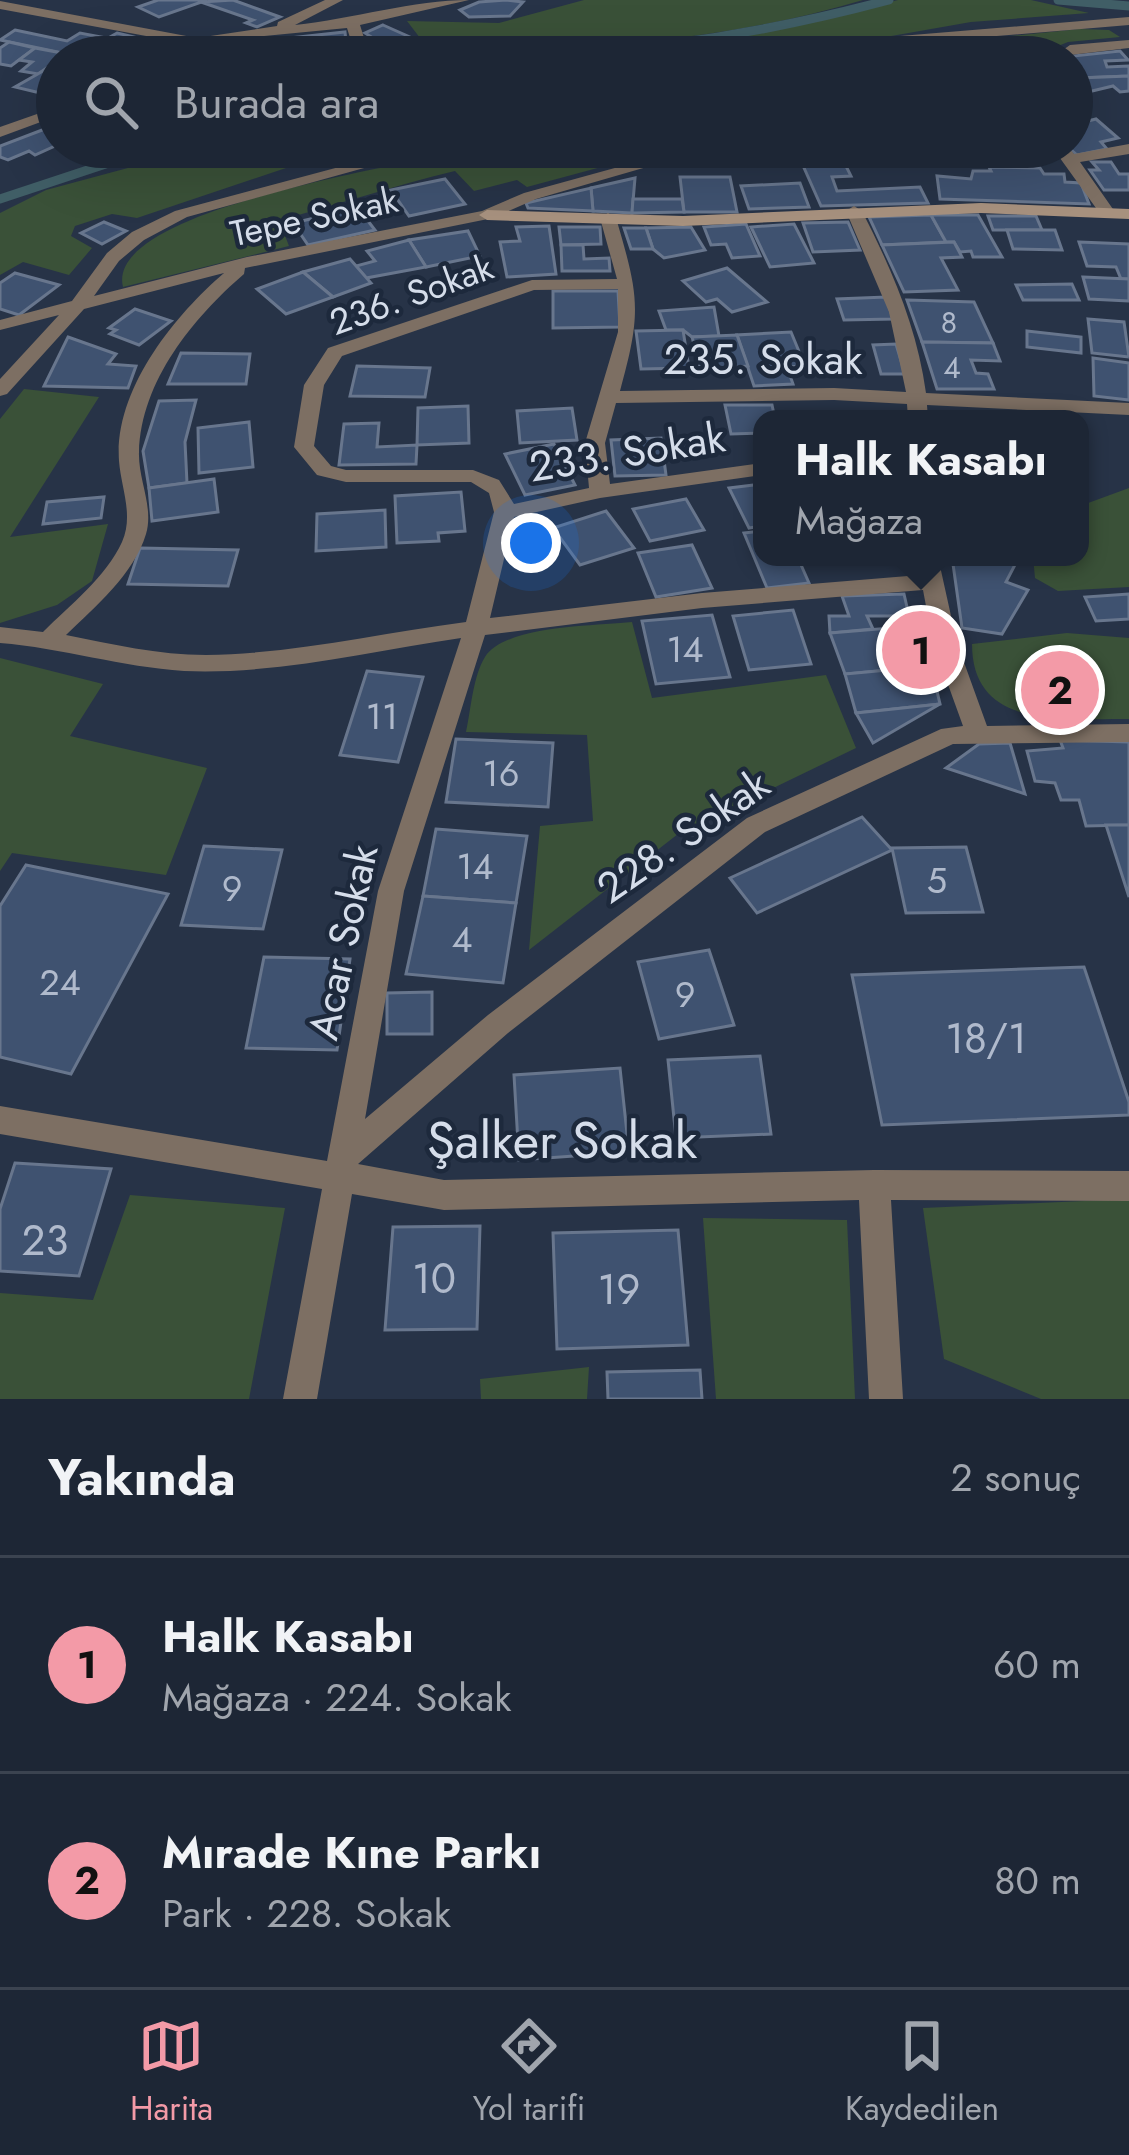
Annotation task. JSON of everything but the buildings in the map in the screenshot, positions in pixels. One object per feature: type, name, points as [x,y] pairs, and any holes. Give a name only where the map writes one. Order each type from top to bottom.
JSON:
[{"type":"street","points":[[270,31],[336,0]]},
{"type":"street","points":[[232,36],[352,23],[462,0]]},
{"type":"street","points":[[0,4],[168,36]]},
{"type":"street","points":[[352,23],[356,36]]},
{"type":"street","points":[[953,36],[1127,23]]},
{"type":"street","points":[[1093,47],[1129,44]]},
{"type":"street","points":[[0,132],[36,118]]},
{"type":"street","points":[[1093,151],[1129,148]]},
{"type":"street","points":[[0,390],[76,308],[112,257],[137,236],[181,214],[323,168]]},
{"type":"street","name":"Tepe Sokak","points":[[0,325],[248,262],[487,215],[530,196],[632,168]]},
{"type":"street","points":[[1076,168],[1107,212]]},
{"type":"street","points":[[487,215],[683,221],[854,211],[1129,214]]},
{"type":"street","points":[[854,211],[909,337],[919,410]]},
{"type":"street","points":[[600,491],[595,443],[627,332],[627,284],[608,218]]},
{"type":"street","points":[[51,637],[105,581],[137,533],[138,492],[128,450],[164,350],[202,299],[248,262]]},
{"type":"street","name":"236. Sokak","points":[[505,512],[502,493],[490,481],[473,476],[346,476],[324,470],[304,447],[314,385],[326,362],[335,352],[532,285],[627,284]]},
{"type":"street","name":"235. Sokak","points":[[606,397],[678,393],[920,396],[1129,410]]},
{"type":"street","name":"233. Sokak","points":[[505,512],[600,491],[753,471]]},
{"type":"street","name":"Acar Sokak","points":[[300,1399],[392,891],[476,628],[505,512]]},
{"type":"street","points":[[0,635],[51,637],[128,659],[206,663],[302,655],[928,570],[976,731]]},
{"type":"street","name":"228. Sokak","points":[[345,1166],[498,1024],[756,825],[950,735],[976,731],[1129,733]]},
{"type":"street","name":"Şalker Sokak","points":[[0,1120],[345,1166],[444,1195],[874,1185],[1129,1186]]},
{"type":"street","points":[[874,1185],[886,1399]]},
{"type":"green space","points":[[584,0],[863,0],[787,20],[688,36],[418,36],[407,21],[499,23]]},
{"type":"green space","points":[[898,0],[1031,0],[1089,13],[971,22],[891,36],[727,36],[781,29]]},
{"type":"green space","points":[[1080,29],[1109,30],[1120,37],[1093,40],[1010,36]]},
{"type":"green space","points":[[128,168],[286,168],[137,218],[112,214],[75,226],[71,236],[92,248],[69,275],[23,262],[0,275],[0,213],[46,190]]},
{"type":"green space","points":[[382,168],[598,168],[527,187],[517,180],[474,191],[455,171],[279,220],[289,246],[123,287],[130,259],[163,233],[213,212]]},
{"type":"green space","points":[[24,389],[99,397],[10,537],[108,524],[92,581],[57,605],[0,623],[0,419]]},
{"type":"green space","points":[[1129,488],[1129,587],[1058,591],[1035,578],[1034,566],[1089,566],[1089,503]]},
{"type":"green space","points":[[632,622],[652,698],[826,675],[856,748],[678,834],[529,950],[540,826],[593,821],[587,735],[466,732],[478,674],[485,657],[511,639],[552,629]]},
{"type":"green space","points":[[1067,633],[1129,638],[1129,719],[1028,714],[988,693],[976,672],[972,644]]},
{"type":"green space","points":[[0,658],[103,684],[70,736],[207,768],[166,875],[12,853],[0,871]]},
{"type":"green space","points":[[130,1195],[285,1208],[249,1399],[0,1399],[0,1293],[93,1300]]},
{"type":"green space","points":[[1129,1199],[1129,1399],[1041,1399],[944,1359],[923,1208]]},
{"type":"green space","points":[[703,1218],[847,1220],[855,1399],[716,1399]]},
{"type":"green space","points":[[589,1367],[587,1399],[481,1399],[480,1379]]},
{"type":"waterway","points":[[720,36],[889,0]]},
{"type":"waterway","points":[[1058,0],[1129,6]]},
{"type":"waterway","points":[[0,199],[94,168]]},
{"type":"place","name":"Halk Kasabı","points":[[921,650]]},
{"type":"place","name":"Mırade Kıne Parkı","points":[[1060,690]]}]
